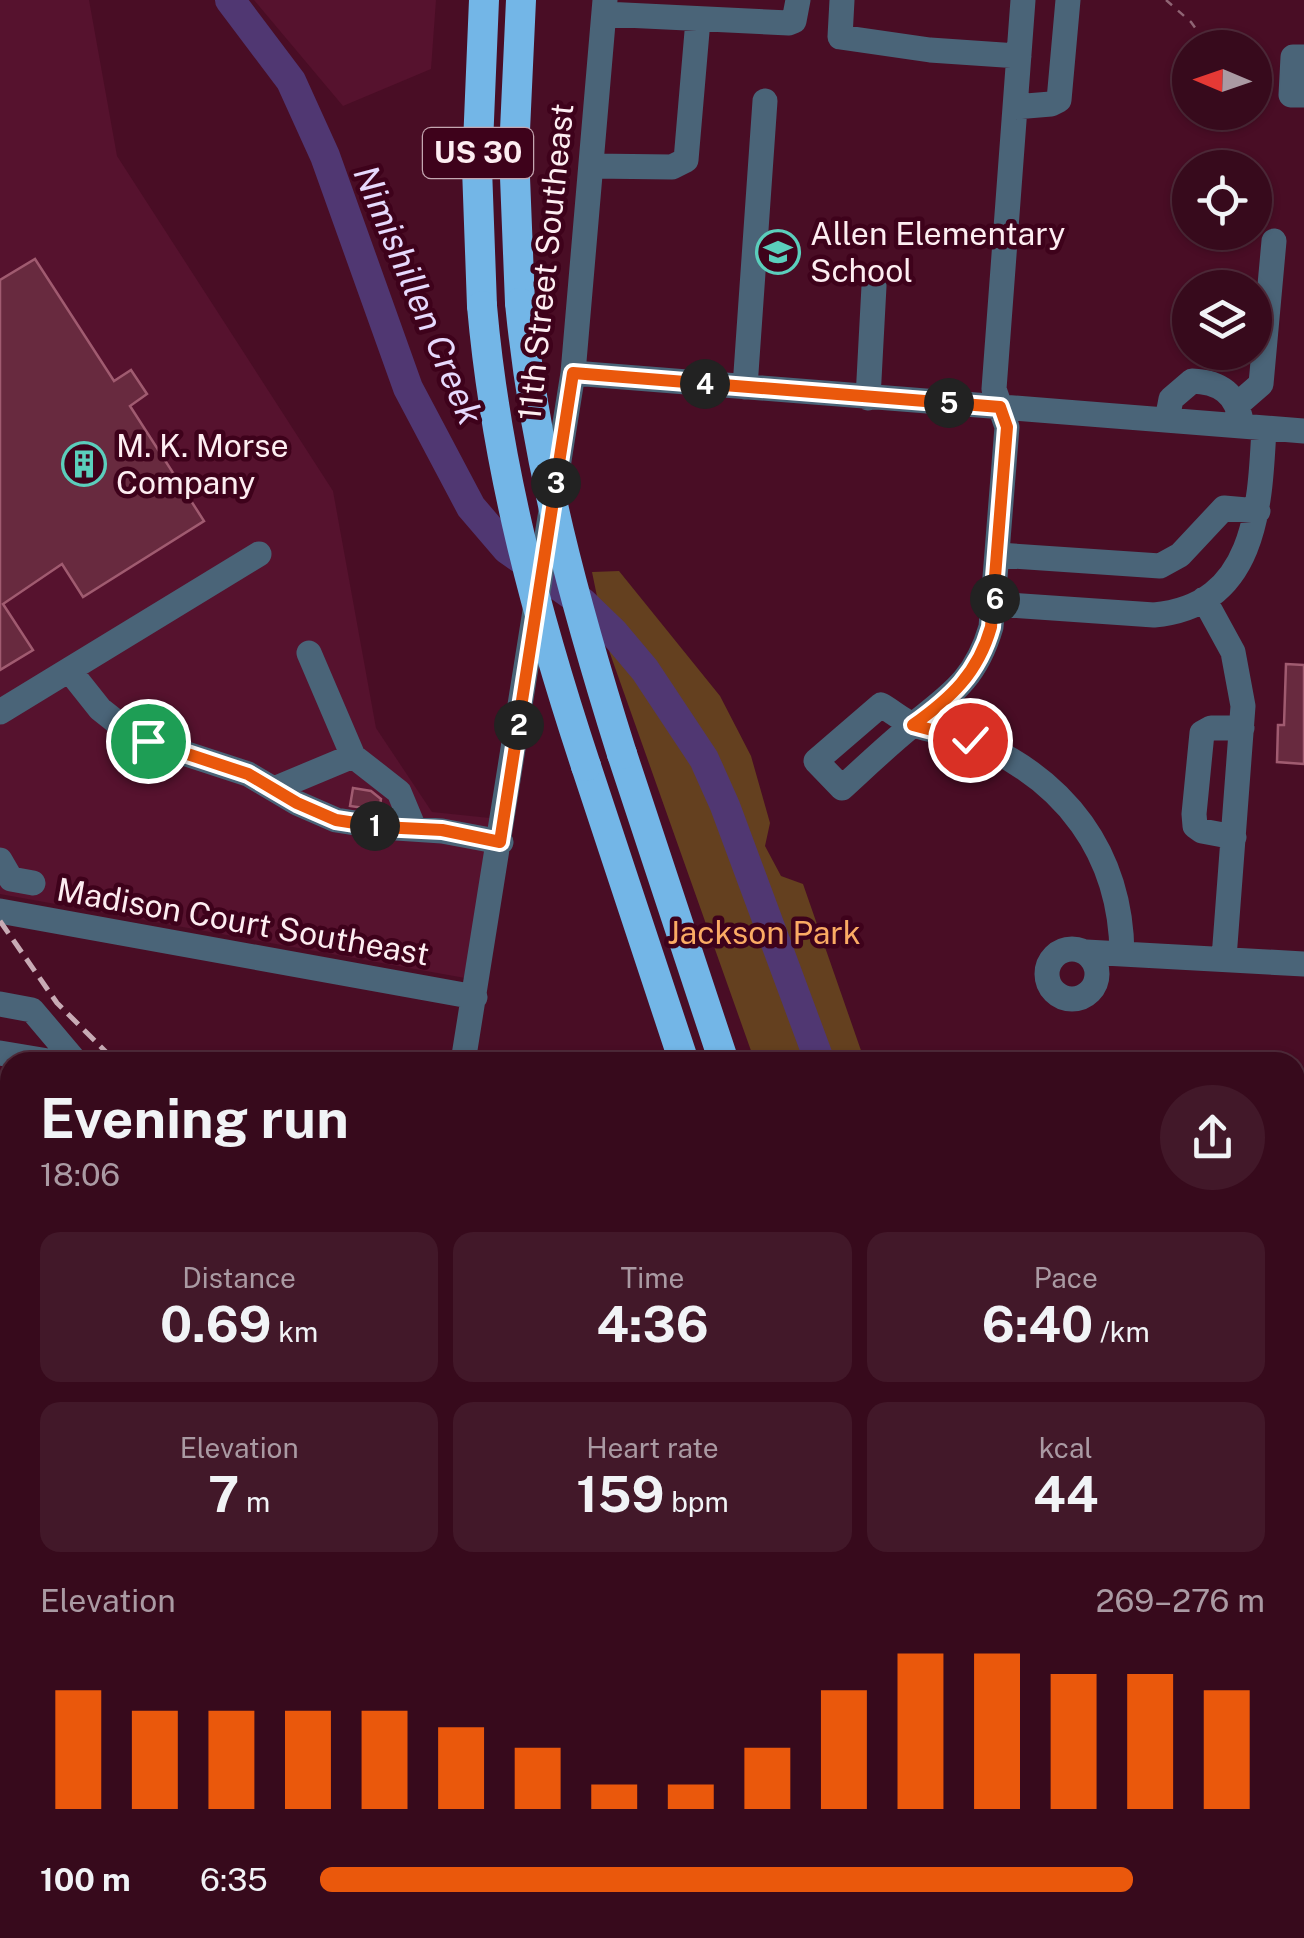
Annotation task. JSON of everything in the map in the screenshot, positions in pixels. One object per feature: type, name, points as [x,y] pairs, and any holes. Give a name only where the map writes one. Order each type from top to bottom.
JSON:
[{"type":"highway","name":"US 30","points":[[484,0],[477,168],[482,306],[495,425],[514,519],[550,653],[681,1052]]},
{"type":"highway","name":"US 30","points":[[520,0],[514,152],[520,303],[545,479],[571,588],[721,1052]]},
{"type":"highway","points":[[647,830],[696,921],[742,1052]]},
{"type":"highway","points":[[608,834],[610,892],[663,1052]]},
{"type":"street","points":[[842,0],[840,37],[930,50],[1019,56]]},
{"type":"street","points":[[1023,0],[994,389],[1007,427],[995,604],[984,651],[972,673],[948,700],[913,725],[955,734],[996,751],[1046,782],[1066,801],[1100,856],[1116,891],[1122,954]]},
{"type":"street","points":[[1015,107],[1059,100],[1068,0]]},
{"type":"street","points":[[605,7],[750,24],[796,10]]},
{"type":"street","name":"11th Street Southeast","points":[[465,1052],[573,373],[605,7]]},
{"type":"street","points":[[592,166],[664,167],[686,160],[698,20]]},
{"type":"street","points":[[1304,58],[1293,57],[1291,94],[1304,96]]},
{"type":"street","points":[[745,388],[765,101]]},
{"type":"street","points":[[995,604],[1154,614],[1185,609],[1223,583],[1245,553],[1258,511],[1248,419],[1261,384],[1274,241]]},
{"type":"street","points":[[868,398],[874,286]]},
{"type":"street","points":[[573,373],[1167,420],[1248,419],[1304,431]]},
{"type":"street","points":[[1167,420],[1171,400],[1192,381],[1211,382],[1226,390],[1248,419]]},
{"type":"street","points":[[998,555],[1160,566],[1180,555],[1224,508],[1258,511]]},
{"type":"street","points":[[0,712],[259,554]]},
{"type":"street","points":[[1204,598],[1238,668],[1242,728],[1224,958]]},
{"type":"street","points":[[309,653],[353,756],[399,792],[414,828]]},
{"type":"street","points":[[69,670],[100,709],[124,728],[148,741],[248,774],[336,820],[500,842]]},
{"type":"street","points":[[1234,837],[1202,831],[1194,826],[1194,814],[1202,733],[1210,728],[1242,728]]},
{"type":"street","points":[[274,789],[353,756]]},
{"type":"street","points":[[0,860],[11,880],[33,883]]},
{"type":"street","name":"Madison Court Southeast","points":[[0,911],[475,997]]},
{"type":"street","points":[[1086,952],[1304,964]]},
{"type":"street","points":[[0,1004],[32,1010],[53,1052]]},
{"type":"path","points":[[1166,0],[1196,30]]},
{"type":"shaded area","points":[[0,0],[89,0],[117,156],[333,491],[376,728],[432,812],[490,818],[465,978],[0,894]]},
{"type":"shaded area","points":[[254,0],[436,0],[431,69],[343,106]]},
{"type":"green space","name":"Jackson Park","points":[[619,571],[720,696],[751,756],[770,823],[765,846],[781,876],[803,884],[862,1052],[751,1052],[607,645],[592,572]]},
{"type":"building","name":"M. K. Morse Company","points":[[35,259],[114,381],[131,370],[147,394],[130,406],[204,521],[83,597],[62,564],[3,604],[33,650],[0,670],[0,280]]},
{"type":"building","points":[[1286,664],[1304,665],[1304,764],[1277,762],[1278,725],[1284,725]]},
{"type":"building","points":[[353,788],[371,791],[381,799],[379,810],[350,806]]},
{"type":"waterway","name":"Nimishillen Creek","points":[[230,0],[291,81],[325,156],[408,388],[471,507],[507,549],[583,603],[613,632],[645,670],[704,759],[816,1052]]},
{"type":"railway","points":[[0,921],[57,1003],[106,1052]]},
{"type":"place","name":"Allen Elementary School","points":[[778,252]]},
{"type":"place","name":"M. K. Morse Company","points":[[84,464]]},
{"type":"route","points":[[148,741],[248,774],[297,803],[336,820],[442,830],[500,842],[573,373],[1000,407],[1007,427],[991,627],[972,673],[948,700],[913,725],[970,740]]}]
